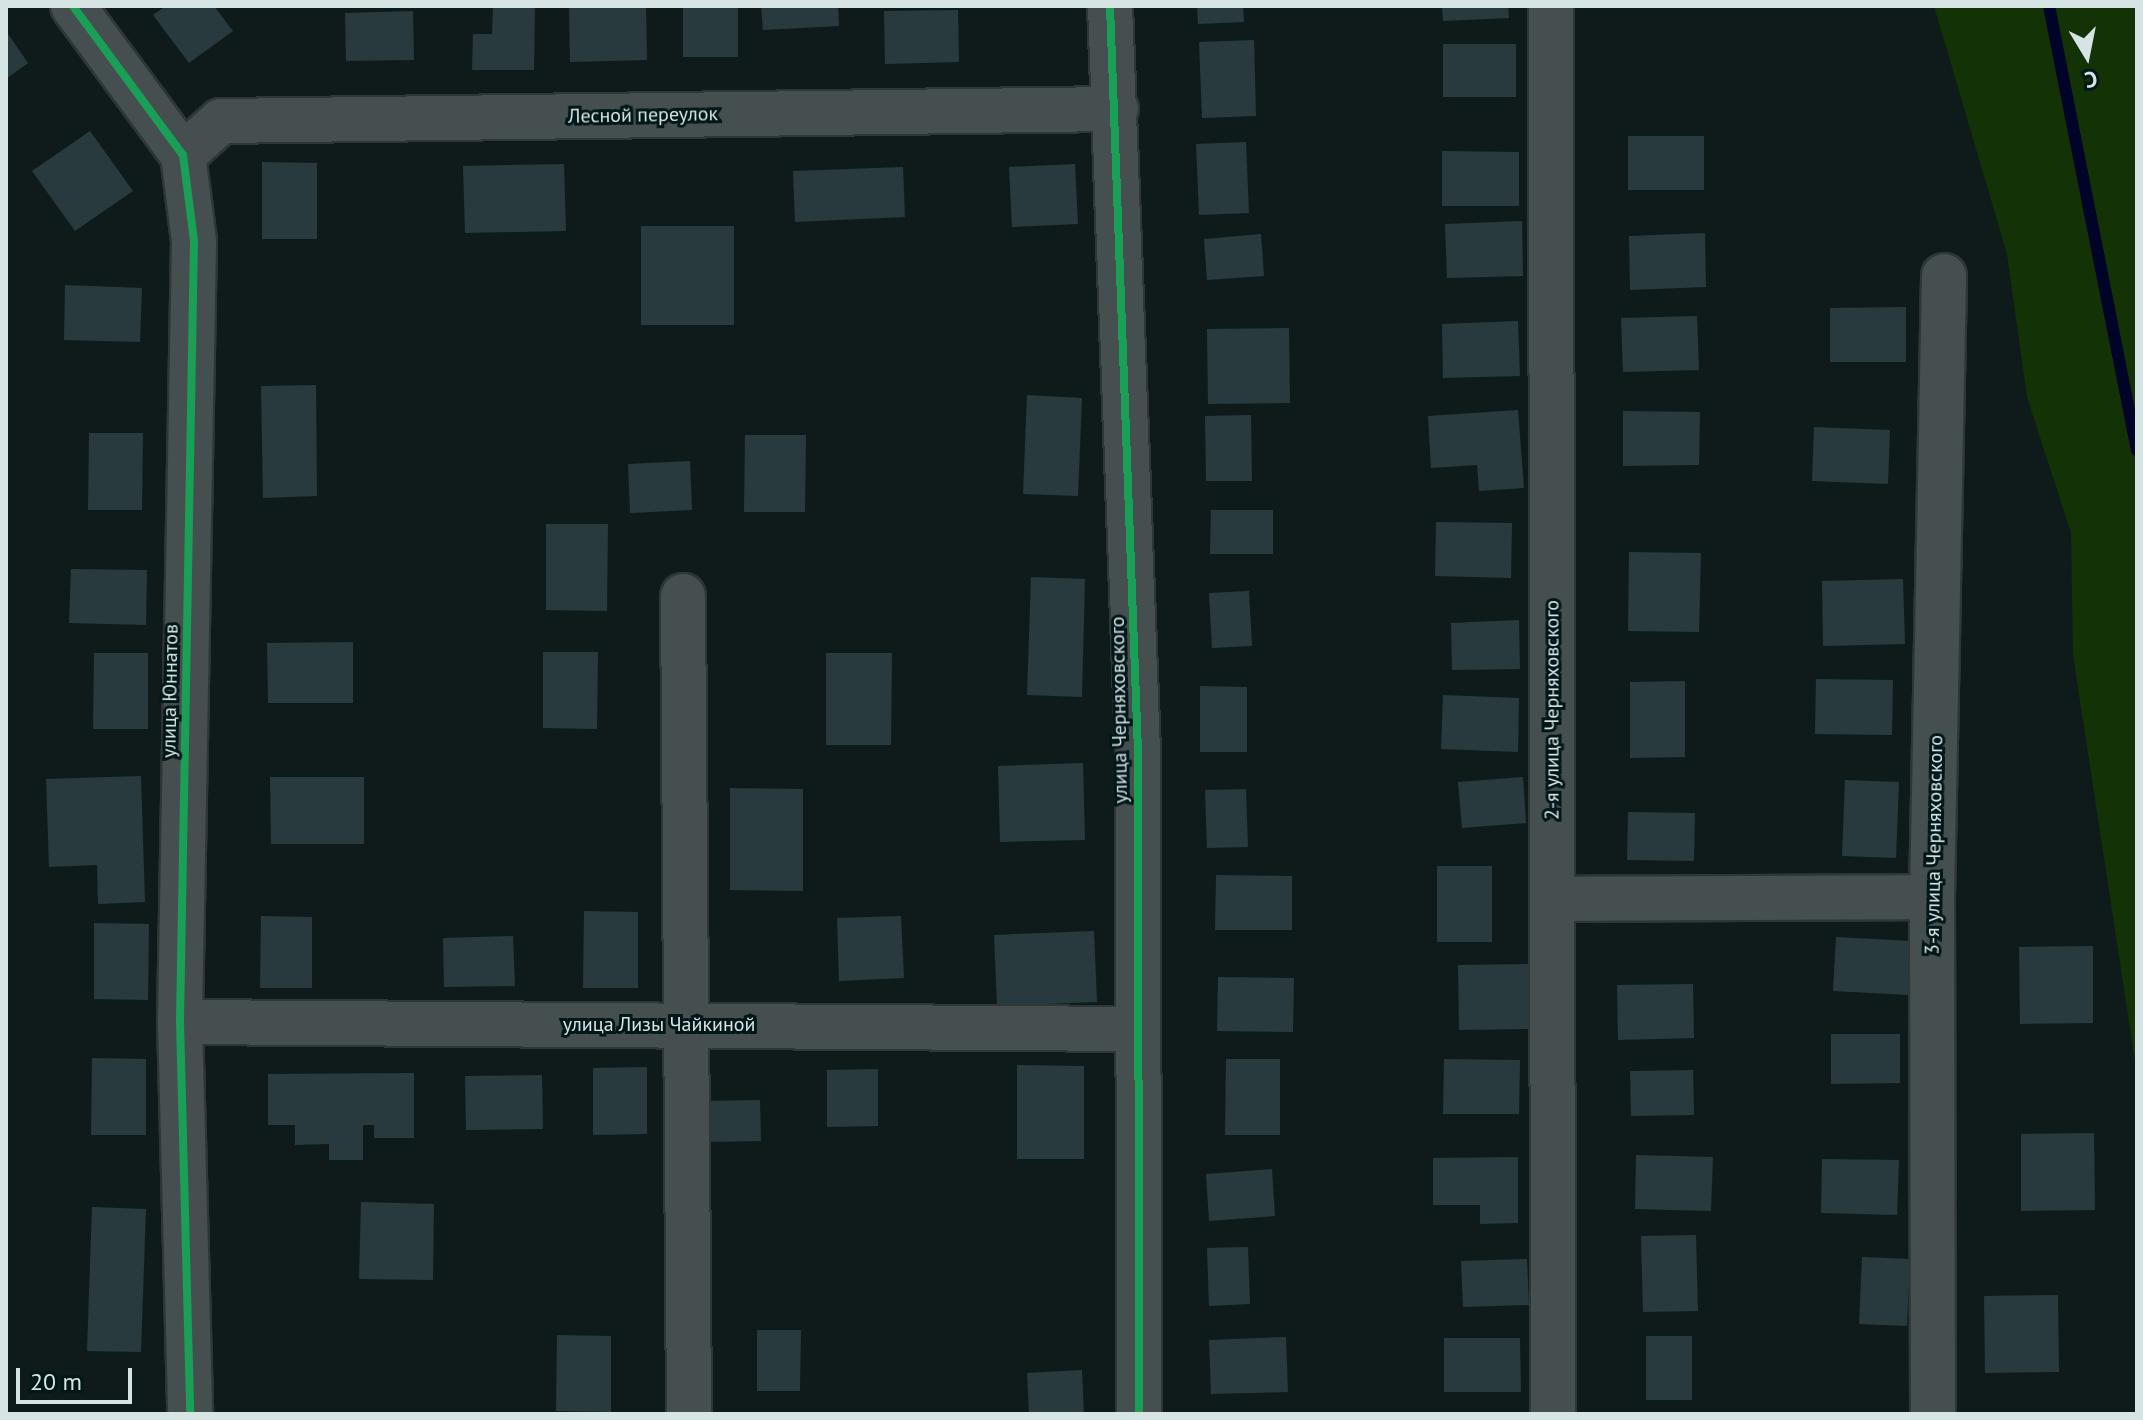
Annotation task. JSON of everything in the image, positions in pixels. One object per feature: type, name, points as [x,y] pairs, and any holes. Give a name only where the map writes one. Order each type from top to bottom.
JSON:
[{"type":"street","name":"улица Юннатов","points":[[73,6],[183,155],[194,241],[180,1022],[190,1414]]},
{"type":"street","name":"улица Черняховского","points":[[1110,6],[1138,752],[1139,1414]]},
{"type":"street","name":"2-я улица Черняховского","points":[[1551,6],[1553,1414]]},
{"type":"street","name":"Лесной переулок","points":[[183,155],[221,121],[1116,109]]},
{"type":"street","name":"3-я улица Черняховского","points":[[1933,1414],[1932,897],[1944,276]]},
{"type":"street","points":[[683,596],[689,1414]]},
{"type":"street","points":[[1552,899],[1932,897]]},
{"type":"street","name":"улица Лизы Чайкиной","points":[[180,1022],[1138,1029]]},
{"type":"green space","points":[[1934,6],[2137,6],[2137,1074],[2073,655],[2071,533],[2027,397],[2007,254]]},
{"type":"building","points":[[166,6],[214,6],[233,31],[189,63],[153,15]]},
{"type":"building","points":[[493,6],[535,6],[534,70],[472,70],[473,34],[492,34]]},
{"type":"building","points":[[646,6],[647,60],[570,62],[569,7]]},
{"type":"building","points":[[683,6],[738,6],[738,57],[683,57]]},
{"type":"building","points":[[761,6],[838,6],[839,26],[763,30]]},
{"type":"building","points":[[1197,6],[1243,6],[1244,22],[1198,24]]},
{"type":"building","points":[[1442,6],[1508,6],[1509,18],[1443,21]]},
{"type":"building","points":[[958,10],[959,62],[885,64],[884,11]]},
{"type":"building","points":[[413,11],[414,60],[346,61],[345,13]]},
{"type":"building","points":[[6,31],[28,63],[6,79]]},
{"type":"building","points":[[1254,40],[1256,116],[1202,118],[1199,42]]},
{"type":"building","points":[[1443,44],[1516,44],[1516,97],[1443,97]]},
{"type":"building","points":[[90,131],[133,191],[75,231],[32,171]]},
{"type":"building","points":[[1628,136],[1704,136],[1704,190],[1628,190]]},
{"type":"building","points":[[1246,142],[1249,213],[1199,215],[1196,144]]},
{"type":"building","points":[[1442,151],[1519,152],[1519,206],[1442,206]]},
{"type":"building","points":[[262,162],[317,163],[317,239],[262,239]]},
{"type":"building","points":[[564,164],[566,231],[465,233],[463,166]]},
{"type":"building","points":[[1075,164],[1078,224],[1012,227],[1009,167]]},
{"type":"building","points":[[903,167],[905,217],[795,222],[793,171]]},
{"type":"building","points":[[1522,221],[1523,276],[1447,278],[1445,224]]},
{"type":"building","points":[[641,226],[734,226],[734,325],[641,325]]},
{"type":"building","points":[[1705,233],[1706,287],[1630,290],[1629,236]]},
{"type":"building","points":[[1261,234],[1264,276],[1207,280],[1204,239]]},
{"type":"building","points":[[65,285],[142,288],[140,342],[64,340]]},
{"type":"building","points":[[1906,307],[1906,362],[1830,362],[1830,308]]},
{"type":"building","points":[[1697,316],[1699,370],[1623,372],[1621,318]]},
{"type":"building","points":[[1518,321],[1520,376],[1443,378],[1442,324]]},
{"type":"building","points":[[1289,328],[1290,403],[1208,404],[1207,329]]},
{"type":"building","points":[[316,385],[317,496],[263,498],[261,386]]},
{"type":"building","points":[[1027,395],[1082,398],[1078,496],[1023,494]]},
{"type":"building","points":[[1518,410],[1524,488],[1479,491],[1477,465],[1431,468],[1428,416]]},
{"type":"building","points":[[1623,411],[1700,412],[1699,465],[1623,466]]},
{"type":"building","points":[[1251,415],[1252,481],[1206,481],[1205,416]]},
{"type":"building","points":[[1814,427],[1890,430],[1888,484],[1812,481]]},
{"type":"building","points":[[89,433],[143,433],[142,510],[88,510]]},
{"type":"building","points":[[745,435],[806,435],[805,512],[744,512]]},
{"type":"building","points":[[690,461],[692,510],[630,513],[628,464]]},
{"type":"building","points":[[1211,510],[1273,510],[1273,554],[1210,554]]},
{"type":"building","points":[[1436,522],[1512,523],[1511,578],[1435,576]]},
{"type":"building","points":[[546,524],[608,524],[607,611],[546,610]]},
{"type":"building","points":[[1629,552],[1701,553],[1699,632],[1628,631]]},
{"type":"building","points":[[71,569],[147,570],[146,625],[69,623]]},
{"type":"building","points":[[1031,577],[1085,579],[1082,697],[1027,695]]},
{"type":"building","points":[[1903,579],[1905,644],[1823,646],[1822,581]]},
{"type":"building","points":[[1249,591],[1252,646],[1212,648],[1209,593]]},
{"type":"building","points":[[1519,620],[1520,669],[1452,670],[1451,623]]},
{"type":"building","points":[[353,642],[353,703],[268,703],[267,643]]},
{"type":"building","points":[[543,652],[598,652],[597,729],[543,728]]},
{"type":"building","points":[[94,653],[148,653],[148,729],[93,729]]},
{"type":"building","points":[[826,653],[892,653],[891,745],[826,745]]},
{"type":"building","points":[[1816,679],[1893,680],[1892,735],[1815,734]]},
{"type":"building","points":[[1685,681],[1685,757],[1630,758],[1630,682]]},
{"type":"building","points":[[1200,686],[1247,687],[1247,752],[1200,752]]},
{"type":"building","points":[[1443,695],[1519,698],[1518,752],[1441,749]]},
{"type":"building","points":[[1083,763],[1085,840],[1000,842],[998,766]]},
{"type":"building","points":[[141,776],[145,902],[98,904],[97,865],[49,867],[46,779]]},
{"type":"building","points":[[270,777],[364,777],[364,844],[271,844]]},
{"type":"building","points":[[1523,777],[1526,823],[1462,828],[1458,782]]},
{"type":"building","points":[[1845,780],[1899,782],[1896,858],[1842,856]]},
{"type":"building","points":[[730,788],[803,789],[803,891],[730,890]]},
{"type":"building","points":[[1246,789],[1248,847],[1207,848],[1205,790]]},
{"type":"building","points":[[1628,812],[1695,813],[1694,861],[1627,860]]},
{"type":"building","points":[[1437,866],[1492,866],[1492,942],[1437,942]]},
{"type":"building","points":[[1216,875],[1292,876],[1292,930],[1215,930]]},
{"type":"building","points":[[584,911],[638,912],[638,988],[583,988]]},
{"type":"building","points":[[261,916],[312,917],[312,988],[260,988]]},
{"type":"building","points":[[901,916],[904,978],[839,981],[837,918]]},
{"type":"building","points":[[94,923],[149,924],[148,1000],[94,999]]},
{"type":"building","points":[[1094,931],[1097,1002],[997,1006],[994,935]]},
{"type":"building","points":[[513,936],[515,986],[444,987],[443,938]]},
{"type":"building","points":[[1836,937],[1912,941],[1909,995],[1833,991]]},
{"type":"building","points":[[2093,946],[2093,1023],[2020,1024],[2019,947]]},
{"type":"building","points":[[1529,964],[1530,1029],[1459,1030],[1458,965]]},
{"type":"building","points":[[1218,977],[1294,978],[1293,1032],[1217,1031]]},
{"type":"building","points":[[1693,984],[1694,1038],[1618,1040],[1617,985]]},
{"type":"building","points":[[1831,1034],[1900,1034],[1900,1083],[1831,1084]]},
{"type":"building","points":[[92,1058],[146,1059],[146,1135],[91,1135]]},
{"type":"building","points":[[1226,1059],[1280,1059],[1280,1135],[1225,1135]]},
{"type":"building","points":[[1444,1059],[1520,1060],[1519,1114],[1443,1114]]},
{"type":"building","points":[[1017,1065],[1084,1066],[1084,1159],[1017,1159]]},
{"type":"building","points":[[647,1067],[647,1134],[593,1135],[593,1068]]},
{"type":"building","points":[[878,1069],[878,1126],[827,1127],[827,1070]]},
{"type":"building","points":[[1693,1070],[1694,1115],[1631,1116],[1630,1071]]},
{"type":"building","points":[[414,1073],[414,1138],[374,1138],[374,1125],[363,1125],[363,1160],[329,1160],[329,1144],[295,1145],[295,1125],[268,1125],[268,1074]]},
{"type":"building","points":[[542,1075],[543,1129],[466,1130],[465,1076]]},
{"type":"building","points":[[760,1100],[761,1141],[703,1142],[702,1101]]},
{"type":"building","points":[[2094,1133],[2095,1210],[2021,1211],[2021,1134]]},
{"type":"building","points":[[1636,1155],[1713,1157],[1711,1211],[1635,1209]]},
{"type":"building","points":[[1518,1157],[1518,1223],[1480,1224],[1480,1205],[1433,1205],[1433,1158]]},
{"type":"building","points":[[1822,1159],[1899,1160],[1897,1215],[1821,1213]]},
{"type":"building","points":[[1272,1169],[1275,1216],[1209,1221],[1206,1174]]},
{"type":"building","points":[[361,1202],[434,1204],[433,1280],[359,1279]]},
{"type":"building","points":[[92,1207],[146,1209],[141,1352],[87,1351]]},
{"type":"building","points":[[1696,1235],[1698,1311],[1643,1312],[1641,1236]]},
{"type":"building","points":[[1248,1247],[1250,1304],[1209,1306],[1207,1248]]},
{"type":"building","points":[[1862,1257],[1910,1259],[1907,1326],[1859,1324]]},
{"type":"building","points":[[1527,1259],[1529,1305],[1463,1307],[1461,1261]]},
{"type":"building","points":[[2058,1295],[2059,1372],[1985,1373],[1984,1296]]},
{"type":"building","points":[[757,1330],[801,1330],[800,1391],[757,1391]]},
{"type":"building","points":[[557,1335],[611,1336],[611,1412],[556,1411]]},
{"type":"building","points":[[1646,1336],[1692,1336],[1692,1400],[1646,1400]]},
{"type":"building","points":[[1286,1337],[1288,1392],[1211,1394],[1209,1340]]},
{"type":"building","points":[[1444,1338],[1520,1338],[1521,1392],[1444,1392]]},
{"type":"building","points":[[1082,1370],[1084,1414],[1029,1414],[1027,1373]]},
{"type":"waterway","points":[[2049,6],[2137,450]]},
{"type":"cycle path","points":[[73,6],[183,155],[194,241],[180,1022],[190,1414]]},
{"type":"cycle path","points":[[1110,6],[1138,752],[1139,1414]]}]
